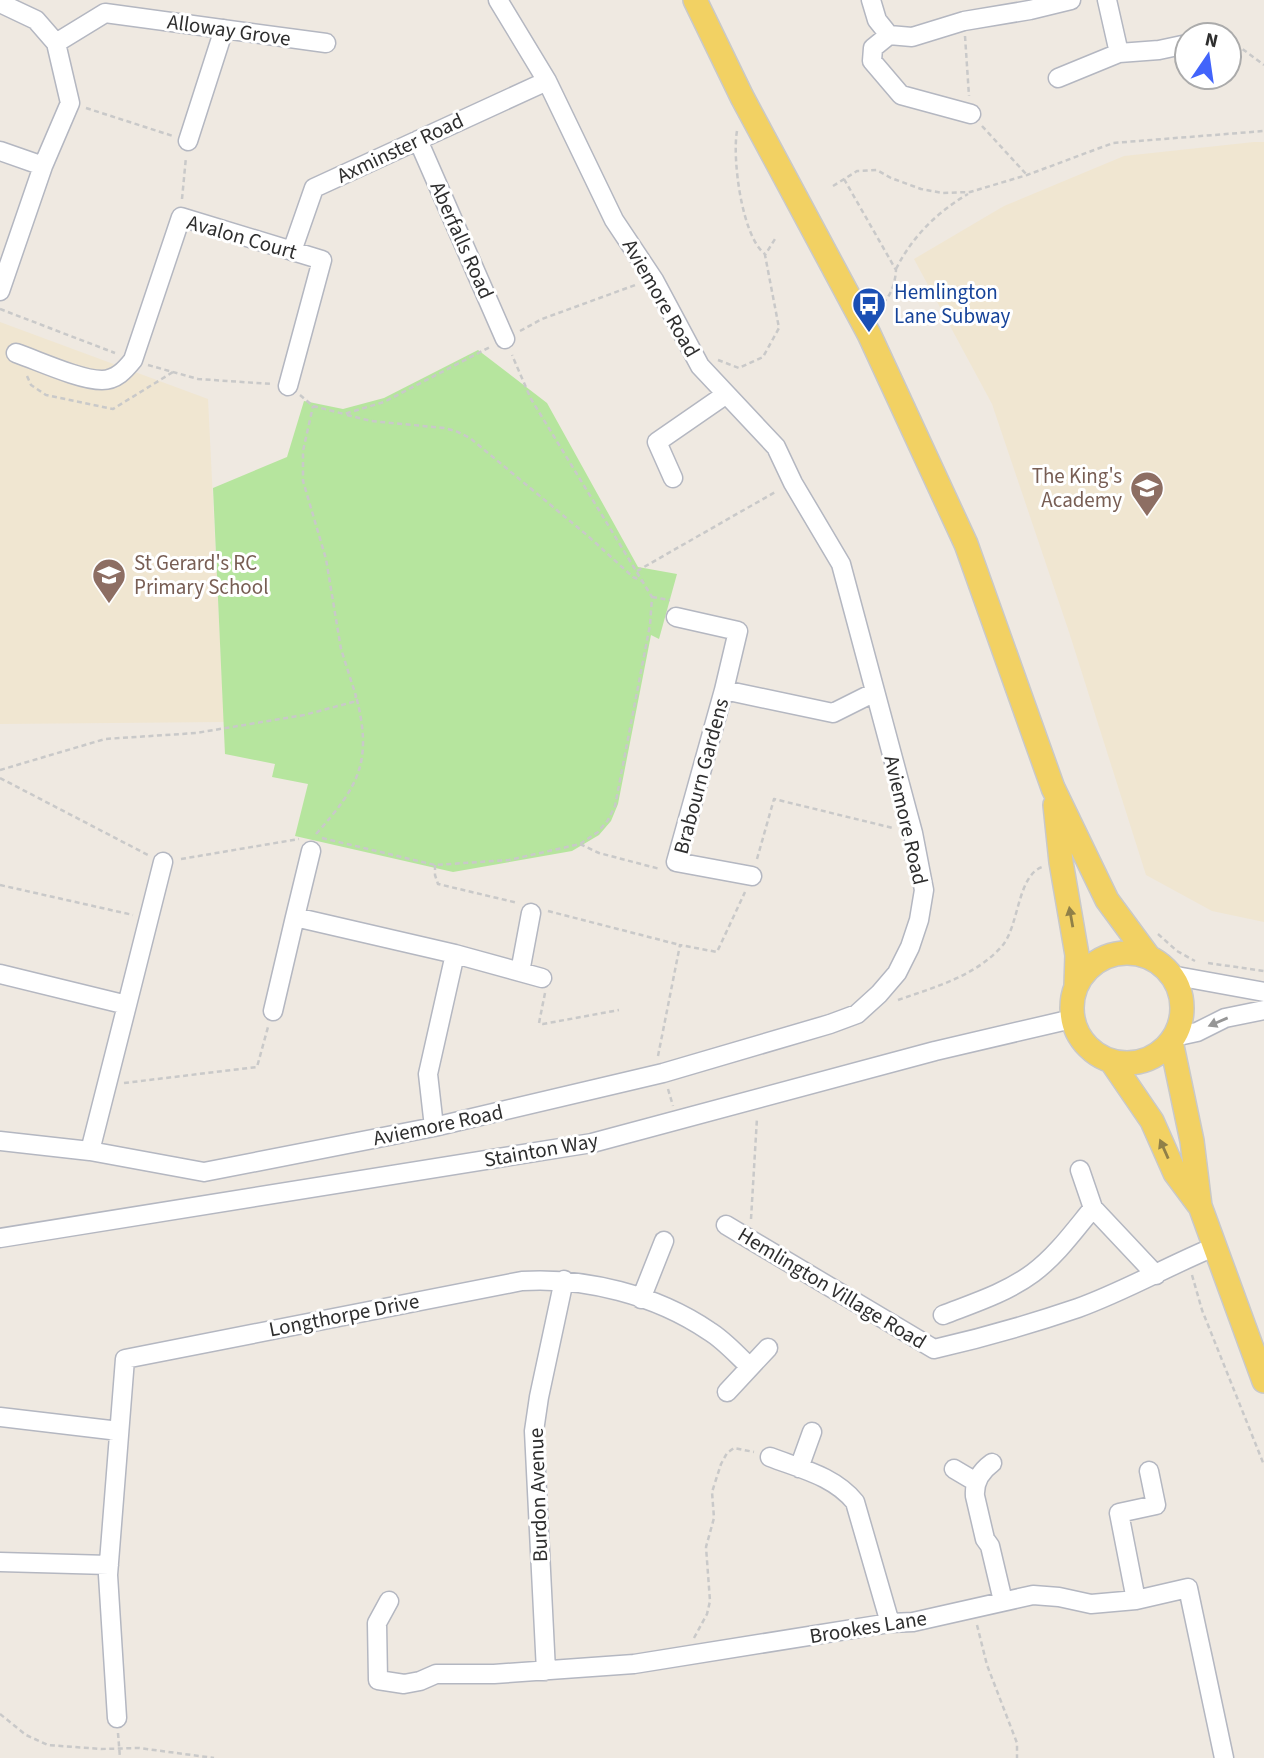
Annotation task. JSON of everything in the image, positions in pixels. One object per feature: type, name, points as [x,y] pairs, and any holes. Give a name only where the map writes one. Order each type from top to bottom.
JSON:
[{"type":"main road","points":[[695,0],[742,97],[860,316],[965,544],[1053,788],[1107,900],[1149,957]]},
{"type":"main road","points":[[1053,788],[1061,862],[1077,956],[1076,985],[1072,1002],[1072,1019],[1077,1033],[1097,1055],[1111,1061],[1133,1063],[1155,1056],[1173,1039],[1182,1017],[1181,995],[1171,975],[1149,957],[1126,952],[1105,957],[1088,968],[1076,985]]},
{"type":"main road","points":[[1173,1039],[1192,1141],[1200,1206],[1264,1381]]},
{"type":"main road","points":[[1111,1061],[1152,1121],[1175,1173],[1200,1206]]},
{"type":"street","name":"Aviemore Road","points":[[0,1140],[90,1151],[204,1172],[434,1127],[663,1073],[857,1014],[897,973],[910,947],[919,920],[924,890],[913,833],[841,564],[793,483],[776,447],[700,366],[653,280],[614,220],[547,81],[498,0]]},
{"type":"street","points":[[871,0],[877,20],[889,35]]},
{"type":"street","points":[[971,114],[901,95],[872,61],[873,48],[889,35],[912,37],[1029,5],[1070,0]]},
{"type":"street","points":[[1107,0],[1119,53]]},
{"type":"street","points":[[0,3],[36,20],[56,43],[70,103],[43,166],[0,290]]},
{"type":"street","name":"Alloway Grove","points":[[56,43],[105,13],[326,43]]},
{"type":"street","points":[[188,141],[224,29]]},
{"type":"street","points":[[1058,78],[1119,53],[1173,47]]},
{"type":"street","name":"Axminster Road","points":[[292,251],[314,188],[547,81]]},
{"type":"street","name":"Aberfalls Road","points":[[418,140],[505,339]]},
{"type":"street","points":[[0,151],[43,166]]},
{"type":"street","name":"Avalon Court","points":[[134,360],[181,217],[322,260],[288,386]]},
{"type":"street","points":[[16,353],[86,377],[103,380],[117,376],[134,360]]},
{"type":"street","points":[[673,478],[657,442],[725,395]]},
{"type":"street","points":[[676,617],[738,631],[724,690]]},
{"type":"street","name":"Brabourn Gardens","points":[[752,876],[676,862],[724,690],[834,713],[875,692]]},
{"type":"street","points":[[273,1011],[312,843]]},
{"type":"street","points":[[90,1151],[163,862]]},
{"type":"street","points":[[520,972],[533,909]]},
{"type":"street","points":[[295,917],[455,954],[542,978]]},
{"type":"street","points":[[434,1127],[428,1074],[455,954]]},
{"type":"street","points":[[0,974],[127,1005]]},
{"type":"street","points":[[1171,975],[1264,992]]},
{"type":"street","points":[[1173,1039],[1197,1032],[1225,1018],[1264,1010]]},
{"type":"street","name":"Stainton Way","points":[[0,1238],[592,1143],[935,1051],[1072,1019]]},
{"type":"street","points":[[1080,1170],[1093,1208],[1156,1275]]},
{"type":"street","points":[[943,1315],[1002,1292],[1034,1272],[1049,1259],[1093,1208]]},
{"type":"street","name":"Hemlington Village Road","points":[[726,1226],[751,1238],[934,1349],[982,1338],[1079,1307],[1214,1247]]},
{"type":"street","points":[[641,1299],[664,1241]]},
{"type":"street","name":"Longthorpe Drive","points":[[119,1431],[125,1359],[522,1281],[564,1280],[589,1284],[641,1299],[702,1326],[750,1367]]},
{"type":"street","name":"Burdon Avenue","points":[[547,1671],[534,1431],[564,1280]]},
{"type":"street","points":[[727,1392],[768,1348]]},
{"type":"street","points":[[0,1417],[119,1431],[108,1565],[117,1718]]},
{"type":"street","points":[[799,1468],[813,1432]]},
{"type":"street","points":[[770,1457],[831,1480],[842,1487],[855,1503],[890,1623]]},
{"type":"street","points":[[992,1463],[976,1482],[975,1496],[1003,1601]]},
{"type":"street","points":[[954,1469],[976,1482]]},
{"type":"street","points":[[1136,1600],[1119,1513],[1156,1505],[1149,1471]]},
{"type":"street","points":[[0,1562],[108,1565]]},
{"type":"street","name":"Brookes Lane","points":[[389,1601],[377,1623],[379,1680],[404,1684],[436,1674],[494,1674],[634,1664],[890,1623],[913,1622],[1032,1595],[1091,1604],[1136,1600],[1188,1588],[1224,1758]]},
{"type":"path","points":[[964,21],[971,114],[1027,175]]},
{"type":"path","points":[[1243,49],[1264,65]]},
{"type":"path","points":[[716,359],[739,368],[763,357],[779,328],[765,255],[756,248],[741,208],[736,138],[742,97]]},
{"type":"path","points":[[70,103],[188,141],[181,217]]},
{"type":"path","points":[[860,316],[882,305],[895,284],[896,270],[907,248],[949,205],[971,192],[1027,175],[1113,143],[1264,131]]},
{"type":"path","points":[[833,186],[857,171],[877,170],[921,189],[943,193],[971,192]]},
{"type":"path","points":[[844,179],[896,270]]},
{"type":"path","points":[[765,255],[775,239]]},
{"type":"path","points":[[344,414],[384,402],[542,319],[653,280]]},
{"type":"path","points":[[0,309],[134,360],[198,379],[288,386],[313,406],[371,421],[456,430],[470,438],[633,577],[643,581]]},
{"type":"path","points":[[0,778],[163,862],[312,843],[435,865],[509,860],[580,844],[603,826],[615,806],[650,625],[652,597],[531,399],[505,339]]},
{"type":"path","points":[[312,843],[359,775],[364,733],[341,649],[326,559],[303,481],[303,451],[313,406]]},
{"type":"path","points":[[637,571],[793,483]]},
{"type":"path","points":[[0,770],[104,739],[196,733],[303,715],[354,702],[356,696]]},
{"type":"path","points":[[435,865],[438,884],[717,953],[752,876],[774,799],[913,833]]},
{"type":"path","points":[[580,844],[599,853],[673,872],[676,862]]},
{"type":"path","points":[[879,994],[889,1003],[960,976],[986,961],[1005,943],[1030,874],[1038,867],[1061,862]]},
{"type":"path","points":[[0,885],[149,919]]},
{"type":"path","points":[[1158,934],[1193,961],[1264,971]]},
{"type":"path","points":[[677,1119],[657,1052],[680,945]]},
{"type":"path","points":[[542,978],[548,979],[539,1023],[619,1010]]},
{"type":"path","points":[[107,1085],[257,1067],[273,1011]]},
{"type":"path","points":[[751,1238],[757,1110]]},
{"type":"path","points":[[1186,1258],[1202,1310],[1264,1465]]},
{"type":"path","points":[[692,1655],[694,1637],[707,1614],[710,1601],[706,1547],[714,1518],[712,1492],[721,1464],[727,1453],[734,1448],[770,1457]]},
{"type":"path","points":[[973,1608],[987,1665],[1017,1743],[1017,1758]]},
{"type":"path","points":[[0,1714],[26,1735],[48,1745],[173,1751],[214,1758]]},
{"type":"path","points":[[120,1749],[120,1758]]},
{"type":"shaded area","name":"The King's Academy","points":[[1264,142],[1264,922],[1212,911],[1146,875],[1069,632],[992,404],[914,259],[1004,206],[1124,156]]},
{"type":"shaded area","name":"St Gerard's RC Primary School","points":[[0,322],[208,399],[224,722],[0,724]]},
{"type":"green space","points":[[478,350],[547,403],[638,567],[677,574],[659,639],[651,635],[618,804],[611,821],[599,835],[572,851],[453,872],[295,836],[308,784],[272,777],[275,764],[225,754],[213,488],[287,457],[304,401],[343,409],[384,398]]},
{"type":"place","name":"Hemlington Lane Subway","points":[[869,334]]},
{"type":"place","name":"The King's Academy","points":[[1147,518]]},
{"type":"place","name":"St Gerard's RC Primary School","points":[[109,605]]}]
